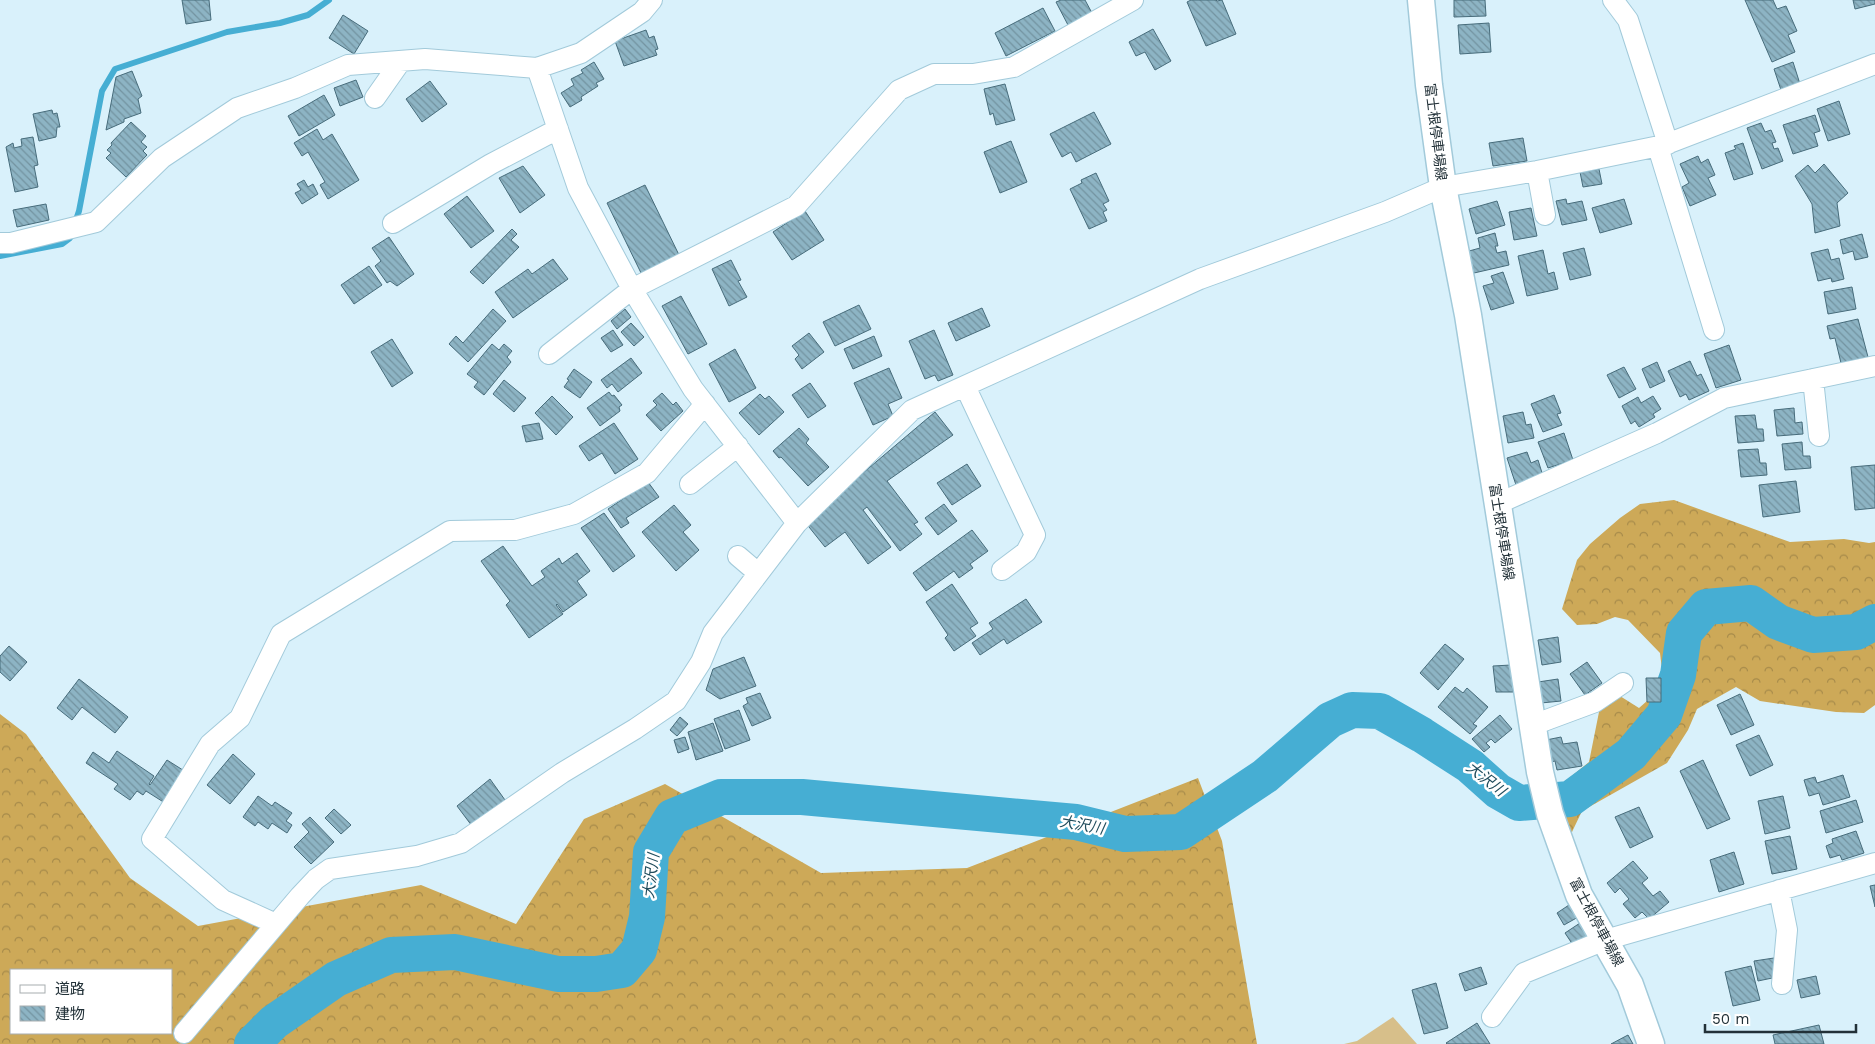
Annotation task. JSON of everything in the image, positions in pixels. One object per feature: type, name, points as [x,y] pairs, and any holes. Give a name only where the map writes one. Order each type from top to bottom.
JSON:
[{"type":"main road","name":"富士根停車場線","points":[[1421,0],[1442,187],[1468,315],[1540,772],[1550,814],[1579,895],[1630,985],[1650,1044]]},
{"type":"street","points":[[0,243],[96,222],[162,158],[237,108],[295,88],[348,65],[424,59],[537,68],[581,53],[642,12],[652,0]]},
{"type":"street","points":[[549,354],[632,289],[796,206],[899,90],[934,74],[973,74],[1014,67],[1132,0]]},
{"type":"street","points":[[1613,0],[1628,20],[1714,330]]},
{"type":"street","points":[[375,98],[401,61]]},
{"type":"street","points":[[184,1033],[316,878],[330,869],[417,856],[461,844],[562,773],[635,729],[676,701],[701,662],[713,633],[797,524],[912,410],[1200,280],[1376,215],[1442,187],[1537,171],[1663,145],[1875,64]]},
{"type":"street","points":[[537,68],[578,188],[632,289],[693,389],[797,524]]},
{"type":"street","points":[[393,223],[491,164],[558,129]]},
{"type":"street","points":[[1537,171],[1545,214]]},
{"type":"street","points":[[1497,504],[1657,433],[1724,398],[1875,366]]},
{"type":"street","points":[[1813,379],[1820,436]]},
{"type":"street","points":[[965,386],[1035,535],[1026,552],[1002,570]]},
{"type":"street","points":[[276,924],[224,900],[152,839],[210,744],[240,718],[281,634],[450,531],[516,530],[574,514],[647,473],[705,404]]},
{"type":"street","points":[[690,484],[738,446]]},
{"type":"street","points":[[738,556],[758,573]]},
{"type":"street","points":[[1533,725],[1595,702],[1623,682]]},
{"type":"street","points":[[1492,1017],[1524,973],[1605,940],[1875,863]]},
{"type":"street","points":[[1780,890],[1787,930],[1782,984]]},
{"type":"shaded area","points":[[1393,1017],[1417,1044],[1344,1044],[1357,1041]]},
{"type":"green space","points":[[1674,500],[1790,542],[1844,539],[1869,543],[1875,542],[1875,705],[1864,713],[1836,712],[1760,701],[1736,687],[1697,709],[1688,730],[1667,763],[1582,811],[1572,832],[1560,831],[1543,796],[1589,762],[1600,707],[1612,691],[1639,708],[1664,686],[1660,653],[1628,620],[1615,617],[1597,624],[1577,625],[1562,609],[1577,560],[1590,544],[1620,518],[1640,504]]},
{"type":"green space","points":[[0,714],[26,734],[130,878],[198,926],[421,885],[516,924],[584,819],[665,784],[821,873],[967,868],[1198,778],[1222,841],[1257,1044],[0,1044]]},
{"type":"building","points":[[182,0],[209,0],[211,20],[186,24]]},
{"type":"building","points":[[1061,0],[1085,0],[1092,13],[1068,25],[1056,2]]},
{"type":"building","points":[[1191,0],[1222,0],[1236,34],[1206,46],[1187,2]]},
{"type":"building","points":[[1454,0],[1485,0],[1486,16],[1454,17]]},
{"type":"building","points":[[1745,0],[1773,0],[1777,9],[1786,6],[1797,31],[1788,35],[1795,52],[1772,62]]},
{"type":"building","points":[[1853,0],[1875,0],[1875,4],[1855,9]]},
{"type":"building","points":[[1043,8],[1055,31],[1006,56],[995,33]]},
{"type":"building","points":[[343,15],[368,31],[354,54],[329,38]]},
{"type":"building","points":[[1489,23],[1491,52],[1460,54],[1458,25]]},
{"type":"building","points":[[1153,29],[1171,61],[1155,70],[1145,52],[1136,56],[1129,42]]},
{"type":"building","points":[[646,30],[649,38],[654,36],[658,49],[655,50],[657,55],[624,66],[615,41]]},
{"type":"building","points":[[594,62],[604,79],[596,83],[598,86],[581,97],[582,100],[570,107],[561,93],[574,85],[571,79],[583,73],[581,70]]},
{"type":"building","points":[[1793,62],[1800,84],[1781,90],[1774,69]]},
{"type":"building","points":[[132,71],[142,96],[138,99],[141,113],[124,119],[124,122],[106,130],[116,77]]},
{"type":"building","points":[[356,80],[363,97],[340,106],[334,88]]},
{"type":"building","points":[[430,81],[447,104],[422,122],[406,99]]},
{"type":"building","points":[[1005,84],[1015,120],[996,125],[993,113],[990,115],[984,89]]},
{"type":"building","points":[[324,95],[335,115],[299,136],[288,116]]},
{"type":"building","points":[[1839,101],[1850,134],[1828,141],[1817,109]]},
{"type":"building","points":[[52,110],[53,114],[57,113],[60,127],[57,127],[56,137],[39,141],[33,114]]},
{"type":"building","points":[[1094,112],[1111,144],[1076,162],[1071,152],[1062,157],[1050,134]]},
{"type":"building","points":[[1815,115],[1820,131],[1814,133],[1818,146],[1793,154],[1783,125]]},
{"type":"building","points":[[131,122],[146,136],[141,142],[147,147],[143,151],[147,155],[126,177],[106,158],[111,153],[107,150],[112,145],[111,143]]},
{"type":"building","points":[[1761,123],[1765,132],[1771,130],[1776,142],[1772,143],[1774,149],[1778,148],[1783,161],[1762,169],[1747,128]]},
{"type":"building","points":[[317,129],[323,140],[332,134],[359,180],[328,199],[320,185],[325,182],[308,152],[302,156],[294,143]]},
{"type":"building","points":[[33,137],[38,165],[34,166],[38,187],[15,192],[6,147],[13,143],[14,148],[22,146],[21,139]]},
{"type":"building","points":[[1523,138],[1527,161],[1493,166],[1489,143]]},
{"type":"building","points":[[1011,141],[1027,182],[1000,193],[984,152]]},
{"type":"building","points":[[1743,143],[1753,174],[1734,180],[1725,153],[1736,149],[1734,146]]},
{"type":"building","points":[[1698,156],[1701,163],[1708,159],[1715,175],[1708,178],[1716,195],[1690,206],[1682,187],[1689,183],[1680,164]]},
{"type":"building","points":[[1824,164],[1848,193],[1837,203],[1840,226],[1815,233],[1812,204],[1795,176],[1808,165],[1815,173]]},
{"type":"building","points":[[523,166],[545,195],[520,213],[499,178]]},
{"type":"building","points":[[1599,169],[1602,184],[1583,187],[1580,172]]},
{"type":"building","points":[[1096,173],[1109,201],[1103,204],[1107,210],[1103,212],[1107,221],[1089,229],[1070,189],[1082,183],[1081,180]]},
{"type":"building","points":[[304,180],[308,187],[313,184],[318,194],[302,204],[295,193],[301,190],[297,184]]},
{"type":"building","points":[[645,185],[680,257],[642,275],[607,203]]},
{"type":"building","points":[[467,196],[494,231],[471,248],[444,214]]},
{"type":"building","points":[[1566,199],[1567,204],[1582,201],[1587,220],[1562,225],[1556,201]]},
{"type":"building","points":[[1624,199],[1632,224],[1600,233],[1592,208]]},
{"type":"building","points":[[1497,201],[1505,225],[1476,234],[1469,209]]},
{"type":"building","points":[[46,204],[49,220],[17,227],[13,210]]},
{"type":"building","points":[[1531,208],[1537,236],[1514,240],[1509,212]]},
{"type":"building","points":[[805,211],[824,240],[792,260],[773,232]]},
{"type":"building","points":[[512,229],[517,234],[511,240],[519,247],[483,284],[470,272]]},
{"type":"building","points":[[1495,233],[1498,246],[1495,246],[1497,253],[1506,251],[1509,265],[1474,273],[1469,251],[1480,248],[1478,238]]},
{"type":"building","points":[[1862,234],[1868,257],[1855,260],[1853,251],[1843,254],[1840,240]]},
{"type":"building","points":[[389,237],[414,274],[397,286],[390,281],[387,283],[375,266],[381,261],[372,248]]},
{"type":"building","points":[[1584,248],[1591,275],[1570,280],[1563,253]]},
{"type":"building","points":[[1828,249],[1831,260],[1839,258],[1844,279],[1832,282],[1831,278],[1818,281],[1811,253]]},
{"type":"building","points":[[1543,250],[1548,274],[1554,272],[1558,289],[1527,296],[1518,256]]},
{"type":"building","points":[[553,259],[568,279],[513,318],[495,292],[528,269],[532,274]]},
{"type":"building","points":[[731,260],[741,280],[738,281],[747,297],[729,306],[712,269]]},
{"type":"building","points":[[369,266],[382,285],[354,304],[341,285]]},
{"type":"building","points":[[1503,272],[1514,303],[1491,310],[1483,286],[1494,283],[1491,276]]},
{"type":"building","points":[[1852,287],[1856,309],[1828,314],[1824,292]]},
{"type":"building","points":[[681,296],[707,344],[688,354],[662,306]]},
{"type":"building","points":[[859,305],[871,329],[835,346],[823,322]]},
{"type":"building","points":[[982,308],[990,326],[956,341],[948,323]]},
{"type":"building","points":[[493,309],[506,321],[468,362],[449,344],[456,336],[463,343]]},
{"type":"building","points":[[625,309],[631,317],[617,329],[611,321]]},
{"type":"building","points":[[1858,319],[1868,357],[1841,363],[1835,338],[1830,339],[1827,326]]},
{"type":"building","points":[[631,323],[644,337],[634,346],[621,332]]},
{"type":"building","points":[[613,330],[623,345],[611,352],[601,338]]},
{"type":"building","points":[[934,330],[953,375],[938,381],[935,375],[925,379],[909,341]]},
{"type":"building","points":[[809,333],[824,352],[802,369],[795,359],[799,355],[792,346]]},
{"type":"building","points":[[874,336],[882,356],[853,369],[844,349]]},
{"type":"building","points":[[392,339],[413,373],[392,387],[371,352]]},
{"type":"building","points":[[492,344],[499,350],[504,344],[512,351],[507,357],[511,362],[484,395],[474,387],[478,382],[467,374]]},
{"type":"building","points":[[1729,345],[1741,380],[1716,388],[1704,354]]},
{"type":"building","points":[[735,349],[756,388],[729,402],[709,364]]},
{"type":"building","points":[[631,358],[642,373],[618,392],[612,384],[607,388],[601,380]]},
{"type":"building","points":[[1690,361],[1697,376],[1701,374],[1709,391],[1689,400],[1686,394],[1680,397],[1668,371]]},
{"type":"building","points":[[1657,362],[1665,381],[1650,388],[1642,369]]},
{"type":"building","points":[[1624,367],[1636,389],[1619,398],[1607,375]]},
{"type":"building","points":[[889,368],[902,398],[888,404],[893,416],[873,425],[854,383]]},
{"type":"building","points":[[574,369],[592,382],[580,398],[564,387]]},
{"type":"building","points":[[504,380],[526,398],[514,412],[493,394]]},
{"type":"building","points":[[810,383],[826,406],[808,418],[792,395]]},
{"type":"building","points":[[609,392],[622,405],[619,407],[620,411],[600,426],[587,408]]},
{"type":"building","points":[[662,393],[673,405],[676,402],[683,411],[661,431],[646,415],[657,405],[653,401]]},
{"type":"building","points":[[760,394],[765,399],[769,396],[784,412],[759,435],[739,413]]},
{"type":"building","points":[[1554,395],[1561,413],[1557,414],[1562,425],[1543,432],[1531,404]]},
{"type":"building","points":[[552,396],[573,417],[556,435],[535,413]]},
{"type":"building","points":[[1653,396],[1661,409],[1653,414],[1655,417],[1639,427],[1635,421],[1631,424],[1622,406],[1638,397],[1641,403]]},
{"type":"building","points":[[1794,408],[1795,423],[1802,422],[1803,434],[1777,436],[1774,410]]},
{"type":"building","points":[[935,412],[953,435],[887,481],[918,522],[914,524],[922,534],[900,551],[867,507],[863,510],[891,547],[868,564],[845,532],[825,547],[805,522]]},
{"type":"building","points":[[1523,412],[1526,425],[1531,424],[1534,438],[1508,443],[1503,416]]},
{"type":"building","points":[[1755,415],[1757,429],[1763,429],[1764,441],[1738,443],[1735,416]]},
{"type":"building","points":[[539,423],[543,439],[526,442],[522,426]]},
{"type":"building","points":[[614,423],[638,459],[615,474],[602,453],[589,461],[579,446]]},
{"type":"building","points":[[799,428],[809,439],[806,443],[829,467],[808,486],[773,451]]},
{"type":"building","points":[[1564,433],[1573,460],[1548,468],[1538,442]]},
{"type":"building","points":[[1802,442],[1803,456],[1810,456],[1811,468],[1785,470],[1782,444]]},
{"type":"building","points":[[1758,449],[1760,463],[1766,463],[1767,475],[1741,477],[1738,450]]},
{"type":"building","points":[[1527,452],[1531,463],[1538,460],[1543,476],[1516,485],[1507,458]]},
{"type":"building","points":[[967,464],[981,486],[952,505],[937,483]]},
{"type":"building","points":[[1875,465],[1875,508],[1855,510],[1851,467]]},
{"type":"building","points":[[1796,481],[1800,512],[1763,517],[1759,485]]},
{"type":"building","points":[[648,482],[659,497],[626,518],[629,523],[621,528],[608,509]]},
{"type":"building","points":[[944,504],[957,521],[938,535],[925,518]]},
{"type":"building","points":[[674,505],[691,525],[683,532],[699,550],[676,571],[642,532]]},
{"type":"building","points":[[604,513],[635,556],[613,572],[581,528]]},
{"type":"building","points":[[972,530],[988,551],[970,564],[973,568],[959,578],[954,571],[926,591],[913,573]]},
{"type":"building","points":[[503,546],[532,586],[545,577],[541,571],[559,558],[562,564],[577,553],[590,571],[577,581],[587,595],[563,612],[557,604],[563,614],[529,638],[506,605],[510,601],[481,561]]},
{"type":"building","points":[[952,584],[978,623],[970,628],[976,636],[954,651],[945,638],[948,635],[926,602]]},
{"type":"building","points":[[1026,599],[1042,622],[1007,644],[1004,639],[980,655],[972,643],[993,629],[989,623]]},
{"type":"building","points":[[1558,637],[1561,662],[1542,665],[1538,640]]},
{"type":"building","points":[[1445,644],[1464,659],[1438,690],[1420,673]]},
{"type":"building","points":[[9,646],[27,662],[10,681],[0,672],[0,656]]},
{"type":"building","points":[[744,657],[756,686],[720,699],[706,690],[713,669]]},
{"type":"building","points":[[1587,662],[1602,683],[1585,695],[1570,674]]},
{"type":"building","points":[[1511,665],[1513,692],[1496,692],[1493,666]]},
{"type":"building","points":[[1646,678],[1661,678],[1661,702],[1647,702]]},
{"type":"building","points":[[79,679],[128,717],[115,733],[82,707],[72,720],[57,708]]},
{"type":"building","points":[[1558,679],[1561,701],[1541,703],[1538,682]]},
{"type":"building","points":[[1455,687],[1463,693],[1467,688],[1488,707],[1473,724],[1477,726],[1470,734],[1438,707]]},
{"type":"building","points":[[760,693],[771,718],[752,726],[743,706],[748,703],[746,698]]},
{"type":"building","points":[[1740,694],[1754,725],[1731,735],[1717,705]]},
{"type":"building","points":[[739,710],[750,740],[725,749],[714,719]]},
{"type":"building","points":[[1500,715],[1512,729],[1495,743],[1491,739],[1486,743],[1490,747],[1484,752],[1472,739]]},
{"type":"building","points":[[680,717],[688,724],[677,736],[670,730]]},
{"type":"building","points":[[713,723],[723,751],[696,760],[688,732]]},
{"type":"building","points":[[1759,735],[1773,765],[1750,776],[1736,745]]},
{"type":"building","points":[[685,737],[689,749],[678,753],[674,740]]},
{"type":"building","points":[[1561,737],[1563,744],[1577,742],[1582,766],[1557,770],[1555,761],[1550,762],[1546,740]]},
{"type":"building","points":[[117,751],[154,776],[150,785],[167,760],[186,772],[165,803],[146,791],[143,795],[137,791],[130,800],[114,789],[118,784],[86,763],[93,752],[109,763]]},
{"type":"building","points":[[233,754],[255,774],[230,804],[207,785]]},
{"type":"building","points":[[1703,760],[1730,819],[1707,829],[1680,771]]},
{"type":"building","points":[[1843,775],[1850,797],[1823,805],[1819,793],[1809,796],[1804,780],[1815,777],[1817,783]]},
{"type":"building","points":[[490,779],[510,807],[475,830],[457,806]]},
{"type":"building","points":[[258,796],[272,806],[275,802],[292,813],[286,821],[292,825],[287,833],[272,823],[268,829],[258,822],[255,826],[243,817]]},
{"type":"building","points":[[1783,796],[1790,828],[1765,834],[1758,801]]},
{"type":"building","points":[[1856,800],[1863,822],[1826,833],[1820,811]]},
{"type":"building","points":[[1639,807],[1653,837],[1630,848],[1615,817]]},
{"type":"building","points":[[334,809],[351,825],[341,834],[325,818]]},
{"type":"building","points":[[310,817],[334,842],[311,864],[294,847],[309,832],[302,824]]},
{"type":"building","points":[[1856,831],[1864,853],[1842,860],[1840,855],[1830,858],[1826,846],[1833,843],[1832,839]]},
{"type":"building","points":[[1790,836],[1797,869],[1772,874],[1765,841]]},
{"type":"building","points":[[1734,852],[1744,884],[1719,892],[1710,860]]},
{"type":"building","points":[[1633,861],[1648,878],[1642,883],[1653,896],[1660,891],[1669,902],[1649,919],[1642,912],[1635,918],[1623,904],[1629,899],[1620,888],[1615,893],[1607,883]]},
{"type":"building","points":[[1875,885],[1875,907],[1870,886]]},
{"type":"building","points":[[1572,903],[1580,916],[1564,925],[1557,913]]},
{"type":"building","points":[[1580,923],[1588,936],[1573,945],[1565,933]]},
{"type":"building","points":[[1774,958],[1777,977],[1758,981],[1754,961]]},
{"type":"building","points":[[1751,966],[1760,1000],[1733,1006],[1725,972]]},
{"type":"building","points":[[1481,967],[1487,984],[1465,991],[1459,974]]},
{"type":"building","points":[[1816,976],[1820,994],[1801,998],[1797,980]]},
{"type":"building","points":[[1436,983],[1448,1028],[1424,1034],[1412,990]]},
{"type":"building","points":[[1477,1023],[1490,1044],[1446,1043]]},
{"type":"building","points":[[1819,1025],[1824,1044],[1775,1044],[1773,1035]]},
{"type":"building","points":[[1628,1035],[1633,1044],[1611,1044]]},
{"type":"waterway","points":[[75,223],[79,211],[102,91],[115,69],[227,32],[280,23],[308,15],[329,0]]},
{"type":"waterway","points":[[0,256],[62,244],[70,238],[72,233]]},
{"type":"waterway","name":"大沢川","points":[[252,1044],[274,1022],[336,979],[391,955],[455,952],[558,974],[596,974],[622,970],[639,950],[647,917],[651,852],[672,817],[721,797],[802,797],[1076,822],[1125,834],[1181,832],[1265,776],[1330,720],[1352,710],[1380,711],[1470,766],[1498,791],[1519,803],[1570,799],[1631,754],[1664,715],[1678,675],[1684,633],[1706,607],[1751,603],[1778,622],[1813,635],[1856,632],[1875,622]]}]
